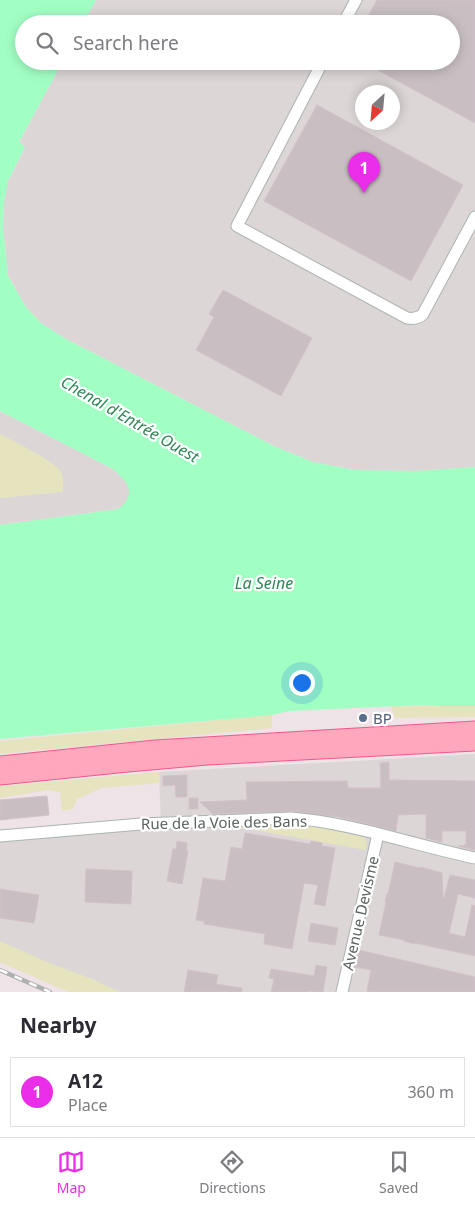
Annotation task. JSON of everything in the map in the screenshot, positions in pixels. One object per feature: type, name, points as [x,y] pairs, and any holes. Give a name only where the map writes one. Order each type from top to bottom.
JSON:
[{"type":"main road","points":[[0,764],[156,748],[475,729]]},
{"type":"main road","points":[[0,777],[207,758],[475,742]]},
{"type":"street","points":[[348,15],[356,0]]},
{"type":"street","points":[[317,70],[236,226],[412,319],[421,316],[475,217]]},
{"type":"street","name":"Rue de la Voie des Bans","points":[[0,836],[140,824],[290,818],[348,826],[475,858]]},
{"type":"street","name":"Avenue Devisme","points":[[342,992],[378,834]]},
{"type":"shaded area","points":[[96,0],[475,0],[475,467],[416,471],[354,470],[313,462],[276,447],[66,339],[41,323],[26,307],[8,276],[3,228],[4,202],[8,181],[25,147],[19,142],[58,70],[460,70],[460,15],[88,15]]},
{"type":"shaded area","points":[[0,411],[113,469],[126,481],[129,488],[126,502],[119,509],[0,525]]},
{"type":"shaded area","points":[[0,434],[57,467],[63,476],[63,492],[0,498]]},
{"type":"shaded area","points":[[475,705],[475,717],[395,718],[391,706]]},
{"type":"shaded area","points":[[272,715],[272,728],[0,754],[0,741]]},
{"type":"shaded area","points":[[475,754],[475,992],[76,992],[0,956],[0,842],[161,827],[159,772]]},
{"type":"shaded area","points":[[159,772],[160,783],[102,788],[77,799],[73,809],[62,811],[60,792],[47,790],[0,798],[0,786]]},
{"type":"shaded area","points":[[258,823],[312,826],[364,837],[367,842],[366,850],[231,826]]},
{"type":"shaded area","points":[[0,941],[120,992],[68,992],[0,962]]},
{"type":"water","name":"La Seine","points":[[0,0],[96,0],[88,15],[15,15],[15,70],[58,70],[19,142],[25,147],[8,181],[4,202],[3,228],[8,276],[26,307],[41,323],[66,339],[276,447],[313,462],[354,470],[416,471],[475,467],[475,706],[422,705],[289,711],[272,715],[0,739],[0,525],[119,509],[125,503],[129,493],[126,483],[113,469],[0,411]]},
{"type":"building","points":[[377,0],[475,0],[475,123],[378,70],[460,70],[460,15],[369,15]]},
{"type":"building","points":[[317,105],[355,126],[355,130],[363,130],[463,185],[411,281],[264,201]]},
{"type":"building","points":[[223,290],[312,338],[281,396],[196,350],[214,317],[209,314]]},
{"type":"building","points":[[389,762],[389,780],[475,781],[475,850],[458,846],[466,845],[466,831],[442,831],[442,842],[426,838],[426,814],[398,815],[396,831],[339,817],[292,811],[213,814],[200,802],[247,800],[246,782],[347,781],[348,788],[381,788],[380,763]]},
{"type":"building","points":[[187,775],[187,797],[176,797],[175,785],[163,786],[163,776]]},
{"type":"building","points":[[47,796],[49,815],[0,820],[0,800]]},
{"type":"building","points":[[189,798],[198,798],[198,809],[189,809]]},
{"type":"building","points":[[245,833],[310,844],[311,841],[322,843],[322,846],[335,848],[325,906],[314,904],[318,885],[304,883],[292,949],[264,944],[265,934],[204,924],[204,921],[196,920],[203,878],[225,881],[231,847],[242,849]]},
{"type":"building","points":[[177,841],[187,843],[186,851],[188,851],[182,884],[167,881],[173,849],[176,849]]},
{"type":"building","points":[[395,862],[442,873],[443,898],[450,875],[475,880],[475,898],[458,894],[449,933],[465,937],[472,905],[475,906],[475,956],[379,935]]},
{"type":"building","points":[[86,869],[132,871],[131,904],[85,902]]},
{"type":"building","points":[[0,889],[39,895],[34,923],[0,918]]},
{"type":"building","points":[[311,923],[338,928],[335,945],[308,941]]},
{"type":"building","points":[[359,950],[475,977],[475,992],[367,991],[371,970],[355,967]]},
{"type":"building","points":[[316,965],[327,967],[323,992],[271,992],[274,979],[269,978],[271,969],[314,976]]},
{"type":"building","points":[[188,970],[218,975],[216,984],[242,988],[242,992],[184,992]]},
{"type":"railway","points":[[0,970],[50,992]]},
{"type":"place","name":"A12","points":[[364,193]]},
{"type":"place","name":"BP","points":[[363,718]]},
{"type":"water label","name":"Chenal d'Entrée Ouest","points":[[130,419]]}]
